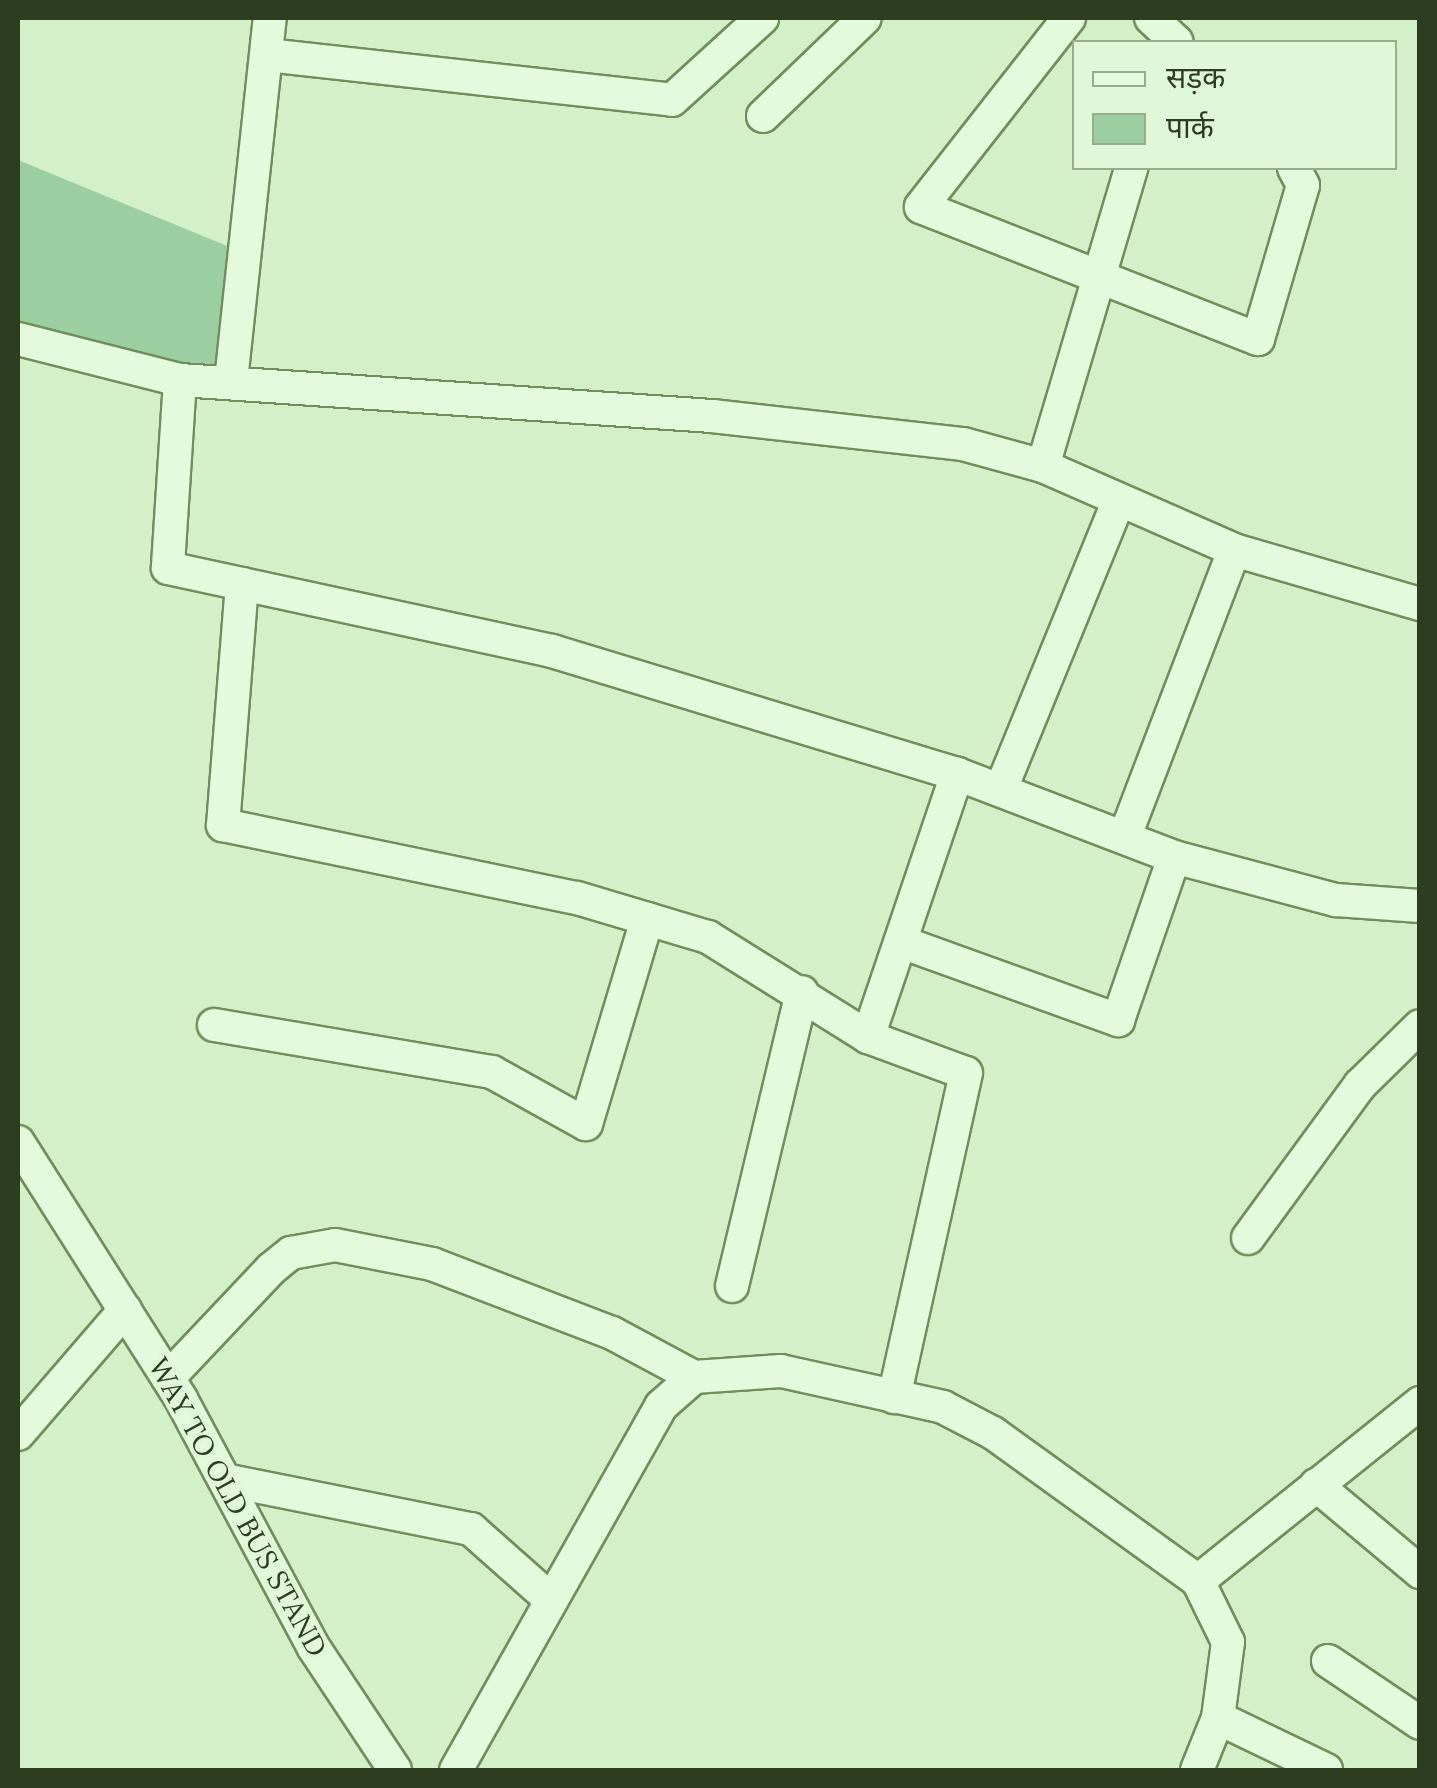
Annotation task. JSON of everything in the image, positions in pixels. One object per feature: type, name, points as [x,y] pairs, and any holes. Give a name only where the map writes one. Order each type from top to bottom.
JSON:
[{"type":"street","points":[[231,382],[270,18]]},
{"type":"street","points":[[267,55],[672,100],[762,18]]},
{"type":"street","points":[[763,116],[866,18]]},
{"type":"street","points":[[1069,18],[921,207],[1098,280],[1258,338],[1303,185],[1295,170]]},
{"type":"street","points":[[1151,18],[1175,40]]},
{"type":"street","points":[[1043,466],[1130,170]]},
{"type":"street","points":[[18,340],[180,380],[858,431],[963,444],[1043,466],[1234,550],[1420,604]]},
{"type":"street","points":[[180,380],[168,568],[552,651],[958,774],[1174,857],[1336,900],[1420,906]]},
{"type":"street","points":[[1001,789],[1118,502]]},
{"type":"street","points":[[1125,836],[1234,550]]},
{"type":"street","points":[[242,584],[223,825],[647,919],[708,937],[802,992],[868,1037],[966,1074],[894,1396]]},
{"type":"street","points":[[868,1037],[958,774]]},
{"type":"street","points":[[901,942],[1118,1020],[1174,857]]},
{"type":"street","points":[[214,1025],[492,1072],[586,1124],[647,919]]},
{"type":"street","points":[[732,1286],[802,992]]},
{"type":"street","points":[[1248,1238],[1360,1084],[1420,1026]]},
{"type":"street","name":"WAY TO OLD BUS STAND","points":[[18,1142],[230,1481],[314,1648],[395,1770]]},
{"type":"street","points":[[168,1378],[271,1269],[291,1254],[335,1245],[432,1264],[612,1333],[694,1377],[780,1371],[943,1407],[993,1433],[1198,1581],[1228,1642],[1218,1718],[1197,1770]]},
{"type":"street","points":[[18,1434],[125,1310]]},
{"type":"street","points":[[456,1770],[643,1432],[694,1377]]},
{"type":"street","points":[[1198,1581],[1420,1403]]},
{"type":"street","points":[[230,1481],[471,1530],[548,1598]]},
{"type":"street","points":[[1316,1485],[1420,1572]]},
{"type":"street","points":[[1328,1661],[1420,1722]]},
{"type":"street","points":[[1218,1718],[1326,1770]]},
{"type":"green space","points":[[18,160],[232,248],[214,369],[180,380],[18,331]]}]
